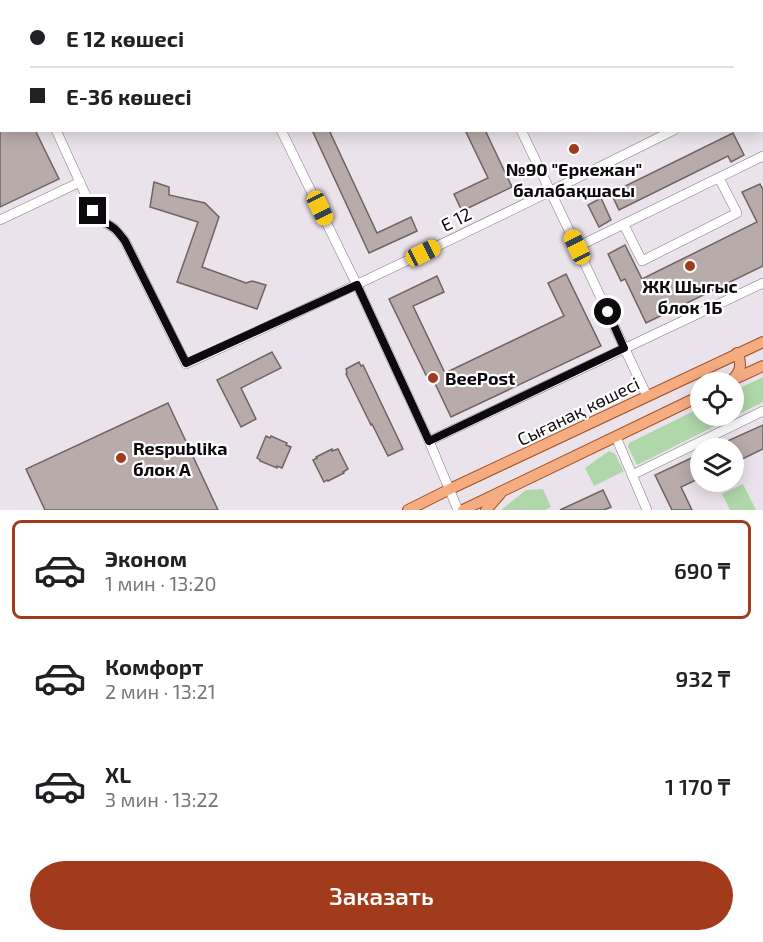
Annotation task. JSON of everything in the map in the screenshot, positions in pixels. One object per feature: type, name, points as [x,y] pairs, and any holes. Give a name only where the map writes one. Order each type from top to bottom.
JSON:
[{"type":"main road","name":"Сығанақ көшесі","points":[[408,510],[763,342]]},
{"type":"main road","points":[[737,353],[741,366],[739,372]]},
{"type":"main road","points":[[744,375],[763,366]]},
{"type":"main road","points":[[463,510],[690,401]]},
{"type":"main road","points":[[486,510],[504,490]]},
{"type":"street","points":[[0,220],[80,182],[57,132]]},
{"type":"street","points":[[282,132],[357,285],[429,441],[458,510]]},
{"type":"street","points":[[521,132],[647,396]]},
{"type":"street","name":"E 12","points":[[80,182],[100,221],[110,225],[125,241],[186,363],[357,285],[670,132]]},
{"type":"street","points":[[577,247],[763,156]]},
{"type":"street","points":[[624,225],[642,261],[737,213],[719,178]]},
{"type":"street","points":[[429,441],[763,283]]},
{"type":"street","points":[[632,475],[763,411]]},
{"type":"street","points":[[616,437],[647,510]]},
{"type":"green space","points":[[763,377],[763,402],[744,412],[744,386]]},
{"type":"green space","points":[[690,413],[690,426],[715,426],[637,465],[628,447],[629,443]]},
{"type":"green space","points":[[609,451],[615,454],[624,471],[594,486],[585,468]]},
{"type":"green space","points":[[744,486],[756,510],[730,510],[722,494],[744,492]]},
{"type":"green space","points":[[543,489],[551,507],[545,510],[501,510],[526,490]]},
{"type":"building","points":[[0,132],[36,132],[59,179],[0,207]]},
{"type":"building","points":[[313,132],[330,132],[377,233],[411,217],[417,231],[369,253]]},
{"type":"building","points":[[466,132],[486,132],[512,187],[462,211],[454,194],[488,178]]},
{"type":"building","points":[[733,133],[744,155],[731,162],[728,156],[619,210],[611,193]]},
{"type":"building","points":[[154,182],[169,187],[169,195],[205,203],[219,217],[202,267],[246,283],[252,281],[266,285],[257,309],[177,282],[198,222],[150,207]]},
{"type":"building","points":[[760,184],[763,190],[763,266],[646,323],[625,279],[621,281],[608,254],[625,245],[642,279],[757,222],[742,192]]},
{"type":"building","points":[[601,198],[611,220],[599,227],[588,205]]},
{"type":"building","points":[[566,274],[601,346],[451,417],[430,373],[426,375],[389,299],[437,276],[444,292],[413,306],[445,373],[564,316],[548,283]]},
{"type":"building","points":[[272,352],[281,368],[241,388],[256,419],[241,427],[217,380]]},
{"type":"building","points":[[359,362],[361,366],[363,365],[403,449],[388,456],[346,374],[346,369]]},
{"type":"building","name":"Respublika блок А","points":[[168,403],[218,510],[45,510],[26,469]]},
{"type":"building","points":[[763,425],[763,449],[744,458],[744,438],[734,438]]},
{"type":"building","points":[[266,436],[287,443],[286,445],[291,447],[282,468],[277,466],[277,468],[257,458]]},
{"type":"building","points":[[332,449],[332,451],[338,449],[348,469],[324,482],[313,460]]},
{"type":"building","points":[[690,459],[690,483],[681,487],[692,510],[672,510],[655,475]]},
{"type":"building","points":[[603,490],[611,507],[604,510],[560,510]]},
{"type":"place","name":"№90 \"Еркежан\" балабақшасы","points":[[574,149]]},
{"type":"place","name":"ЖК Шыгыс блок 1Б","points":[[690,266]]},
{"type":"place","name":"BeePost","points":[[433,378]]},
{"type":"place","name":"Respublika блок А","points":[[121,458]]},
{"type":"route","points":[[93,211],[100,221],[110,225],[125,241],[186,363],[357,285],[429,441],[624,348],[608,312]]}]
